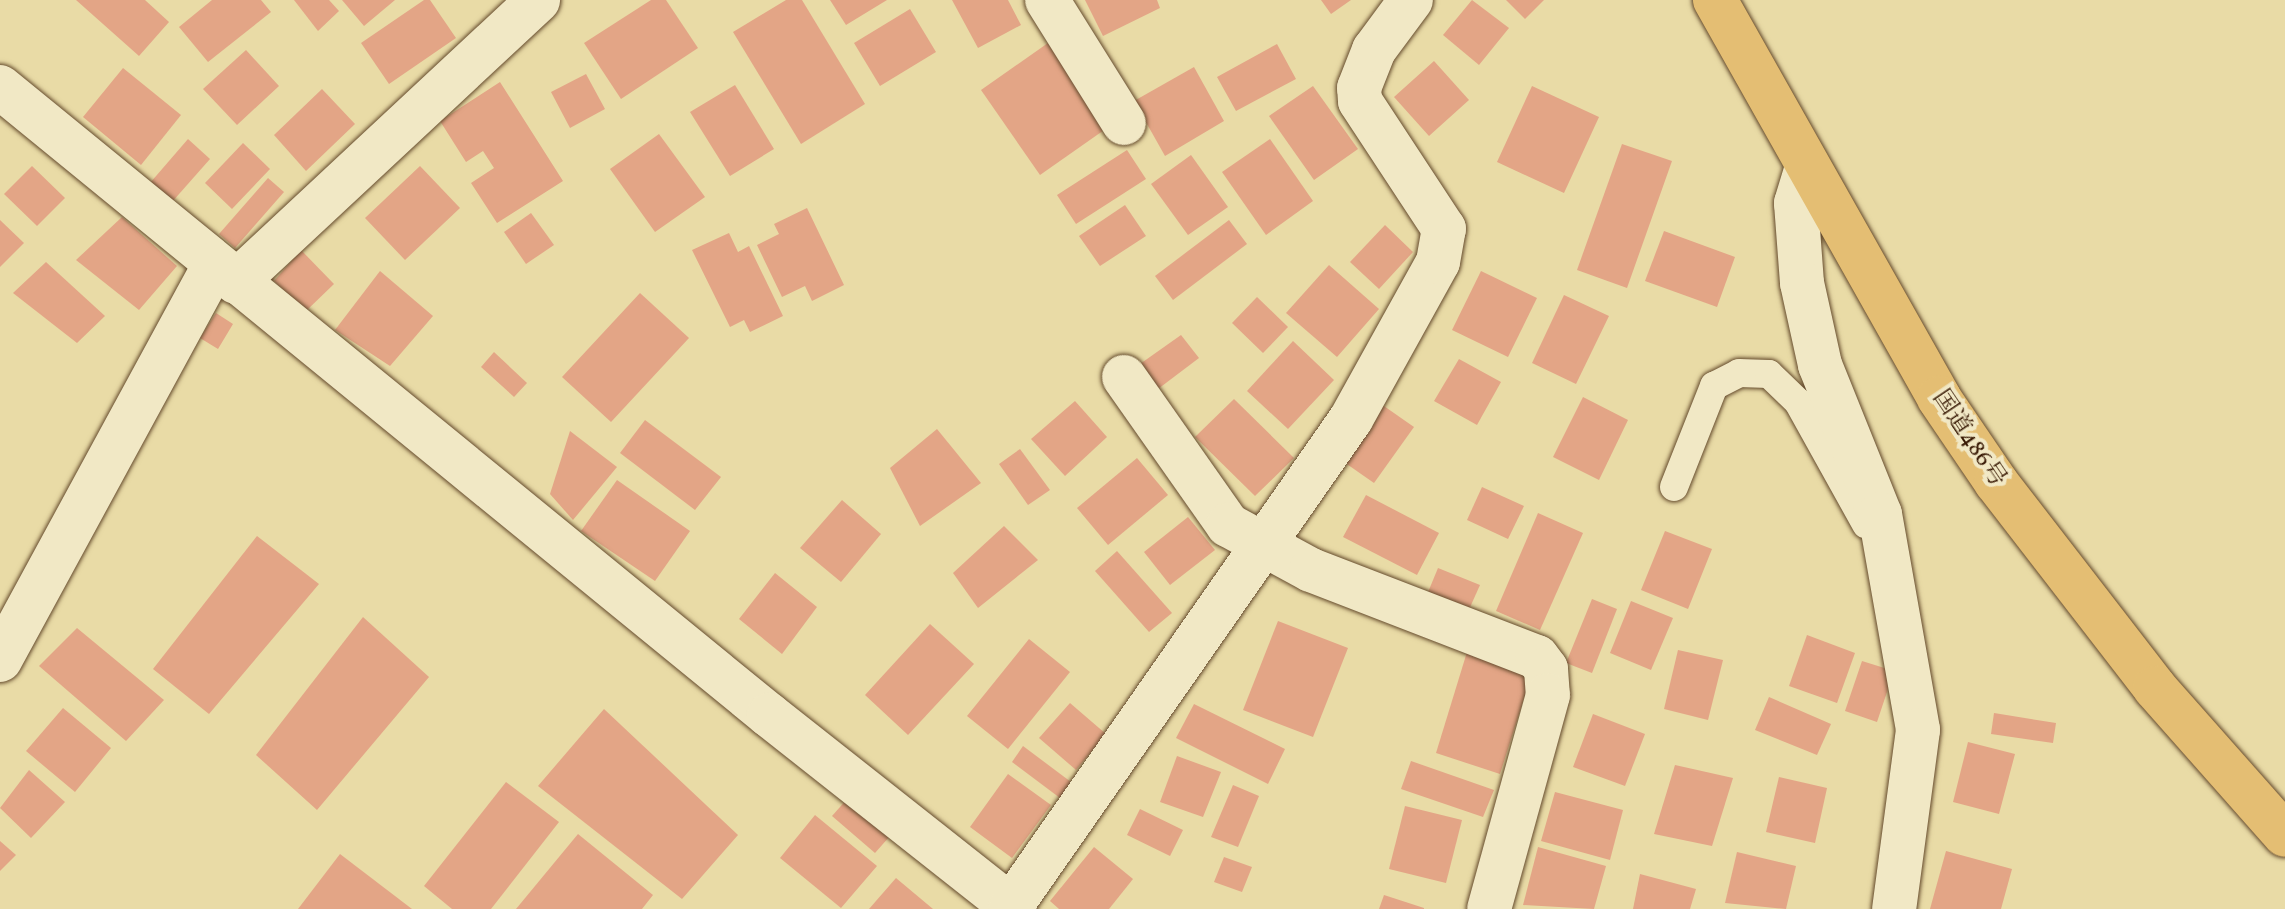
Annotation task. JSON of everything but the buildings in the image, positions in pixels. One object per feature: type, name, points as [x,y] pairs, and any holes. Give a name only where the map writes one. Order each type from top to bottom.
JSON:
[{"type":"highway","name":"国道486号","points":[[1715,0],[1939,398],[1996,482],[2155,688],[2285,835]]},
{"type":"street","points":[[0,660],[225,273],[538,0]]},
{"type":"street","points":[[1047,0],[1124,123]]},
{"type":"street","points":[[1,90],[1002,905],[1265,543],[1351,419],[1443,244],[1444,229],[1360,101],[1359,88],[1374,50],[1411,0]]},
{"type":"street","points":[[1807,167],[1796,203],[1802,283],[1820,365],[1880,514],[1890,556],[1918,730],[1894,909]]},
{"type":"street","points":[[1124,377],[1228,525],[1311,570],[1537,657],[1546,669],[1548,695],[1489,909]]},
{"type":"lane","points":[[1674,487],[1714,386],[1739,373],[1769,374],[1798,402],[1862,519],[1890,556]]}]
